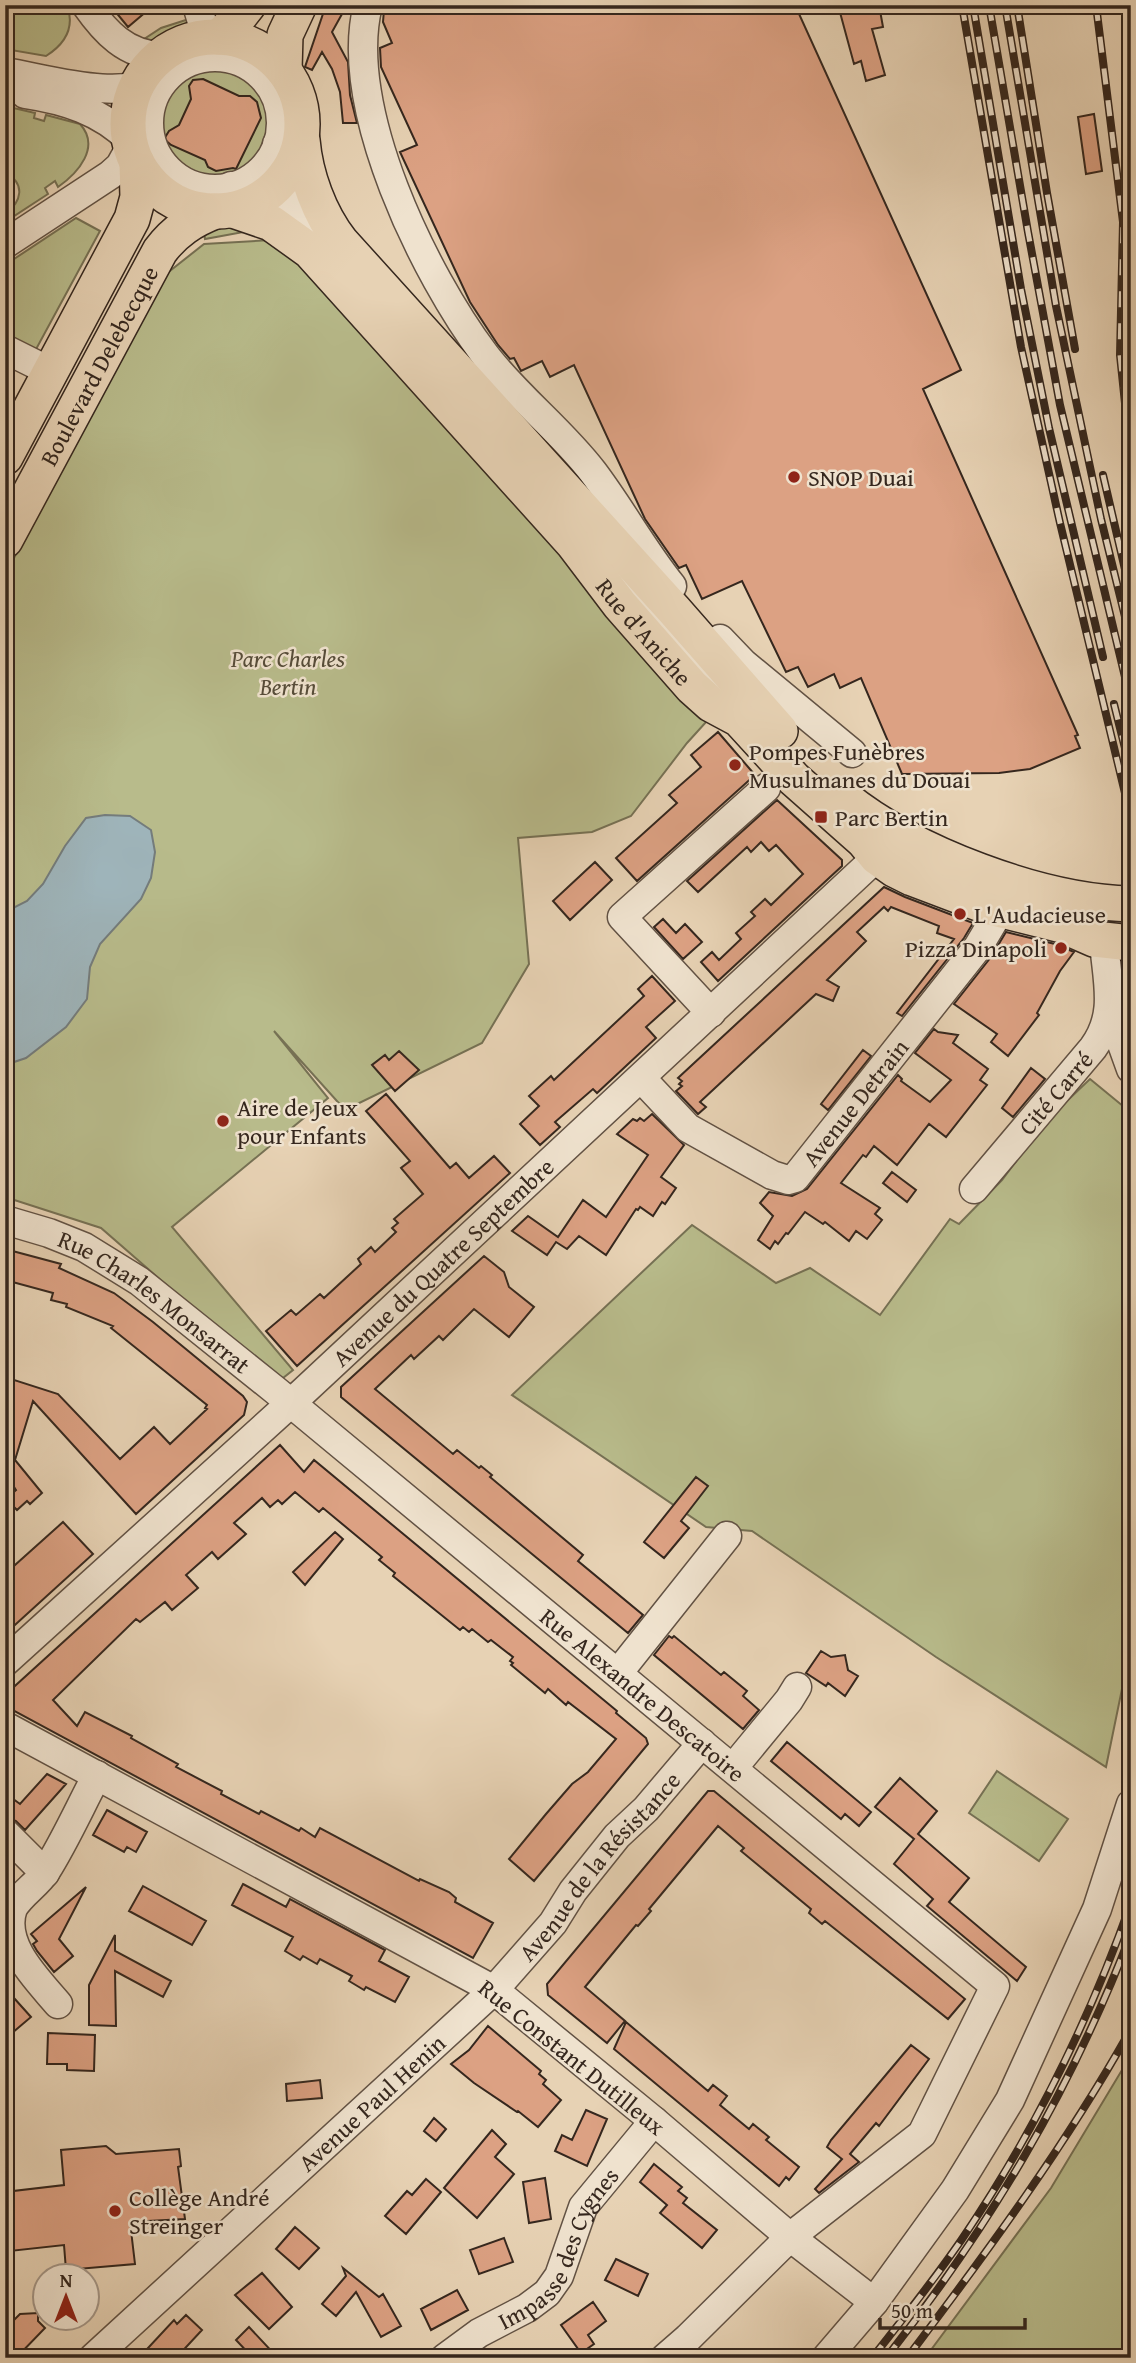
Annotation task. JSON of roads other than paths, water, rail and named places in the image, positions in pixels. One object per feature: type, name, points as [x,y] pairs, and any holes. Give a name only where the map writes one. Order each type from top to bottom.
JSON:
[{"type":"main road","points":[[215,37],[237,19],[248,5]]},
{"type":"main road","points":[[284,70],[285,35],[299,5]]},
{"type":"main road","points":[[284,70],[272,57],[236,39],[215,37],[187,41],[143,109],[150,182],[172,200],[193,208],[245,197],[295,161],[289,142]]},
{"type":"main road","name":"Rue d'Aniche","points":[[284,70],[296,89],[301,106],[289,142],[337,237],[828,783],[880,823],[956,863],[997,893]]},
{"type":"main road","name":"Boulevard Delebecque","points":[[5,457],[132,219],[138,197],[143,109]]},
{"type":"main road","name":"Boulevard Delebecque","points":[[5,540],[160,251],[183,227],[245,197]]},
{"type":"main road","name":"Rue d'Aniche","points":[[245,197],[271,223],[310,251],[573,543],[620,605],[676,670],[710,704],[739,719],[793,779],[886,865],[912,878],[997,893]]},
{"type":"main road","points":[[997,893],[1081,899],[1122,925]]},
{"type":"street","points":[[86,5],[117,41],[141,54],[143,109]]},
{"type":"street","points":[[197,5],[202,22],[215,37]]},
{"type":"street","points":[[368,5],[363,24],[363,58],[372,123],[392,181],[418,242],[451,306],[486,357],[593,471],[653,563],[681,598],[743,663],[852,753]]},
{"type":"street","points":[[5,244],[120,166],[143,109],[183,65],[208,57],[229,59],[248,66],[264,80],[277,102],[280,123],[289,142],[249,179],[245,197],[291,199],[584,527],[642,603],[708,675],[761,726],[804,775],[858,822],[885,840],[957,877],[1122,925]]},
{"type":"street","points":[[5,62],[48,69],[135,73],[143,109]]},
{"type":"street","points":[[5,72],[108,89],[143,109]]},
{"type":"street","points":[[5,80],[97,95],[143,109]]},
{"type":"street","points":[[5,90],[54,99],[85,109],[112,124],[143,109]]},
{"type":"street","points":[[5,349],[51,372]]},
{"type":"street","points":[[711,1013],[622,917],[766,788]]},
{"type":"street","points":[[871,849],[970,891],[1055,914],[1092,928],[1122,925]]},
{"type":"street","name":"Avenue du Quatre Septembre","points":[[5,1662],[642,1079],[711,1013],[871,849]]},
{"type":"street","name":"Avenue Detrain","points":[[642,1079],[688,1128],[772,1175],[788,1180],[795,1178],[802,1173],[978,947],[997,893]]},
{"type":"street","name":"Cité Carré","points":[[974,1189],[1104,1032],[1110,1009],[1122,925]]},
{"type":"street","points":[[1110,1009],[1131,1069]]},
{"type":"street","name":"Rue Charles Monsarrat","points":[[5,1220],[67,1239],[112,1262],[290,1403]]},
{"type":"street","name":"Rue Alexandre Descatoire","points":[[290,1403],[995,1986],[922,2134],[790,2237]]},
{"type":"street","points":[[618,1673],[727,1536]]},
{"type":"street","points":[[733,1768],[797,1687]]},
{"type":"street","name":"Rue Constant Dutilleux","points":[[5,1726],[494,1990],[790,2237],[874,2302]]},
{"type":"street","name":"Avenue de la Résistance","points":[[494,1990],[552,1923],[573,1891],[617,1836],[646,1809],[702,1743]]},
{"type":"street","points":[[58,2004],[15,1954],[8,1935],[9,1918],[14,1906],[45,1873],[97,1775]]},
{"type":"street","points":[[826,2358],[874,2302],[955,2190],[1010,2100],[1097,1909],[1131,1804]]},
{"type":"street","points":[[5,1833],[45,1873]]},
{"type":"street","name":"Avenue Paul Henin","points":[[93,2358],[494,1990]]},
{"type":"street","name":"Impasse des Cygnes","points":[[445,2358],[480,2333],[538,2301],[554,2286],[583,2207],[654,2121]]},
{"type":"street","points":[[665,2358],[790,2237]]},
{"type":"water","points":[[105,815],[130,816],[151,830],[155,852],[151,878],[141,899],[100,944],[90,967],[87,999],[66,1027],[26,1058],[5,1065],[5,912],[27,901],[43,884],[65,846],[86,818]]},
{"type":"railway","points":[[962,5],[1021,347],[1131,818]]},
{"type":"railway","points":[[973,5],[1021,289],[1049,428],[1103,657]]},
{"type":"railway","points":[[989,5],[1060,405],[1131,702]]},
{"type":"railway","points":[[1005,5],[1056,306],[1101,519],[1131,641]]},
{"type":"railway","points":[[1017,5],[1075,349]]},
{"type":"railway","points":[[1096,5],[1123,222],[1120,355],[1131,461]]},
{"type":"railway","points":[[1103,475],[1131,595]]},
{"type":"railway","points":[[1114,704],[1131,772]]},
{"type":"railway","points":[[872,2358],[951,2254],[1012,2160],[1078,2034],[1131,1903]]},
{"type":"railway","points":[[886,2358],[960,2258],[1025,2156],[1082,2048],[1131,1934]]},
{"type":"railway","points":[[907,2358],[1053,2156],[1131,2029]]},
{"type":"place","name":"SNOP Duai","points":[[794,477]]},
{"type":"place","name":"Pompes Funèbres Musulmanes du Douai","points":[[735,765]]},
{"type":"place","name":"Parc Bertin","points":[[821,817]]},
{"type":"place","name":"L'Audacieuse","points":[[960,914]]},
{"type":"place","name":"Pizza Dinapoli","points":[[1061,948]]},
{"type":"place","name":"Aire de Jeux pour Enfants","points":[[223,1121]]},
{"type":"place","name":"Collège André Streinger","points":[[115,2211]]},
{"type":"park label","name":"Parc Charles Bertin","points":[[288,672]]}]
